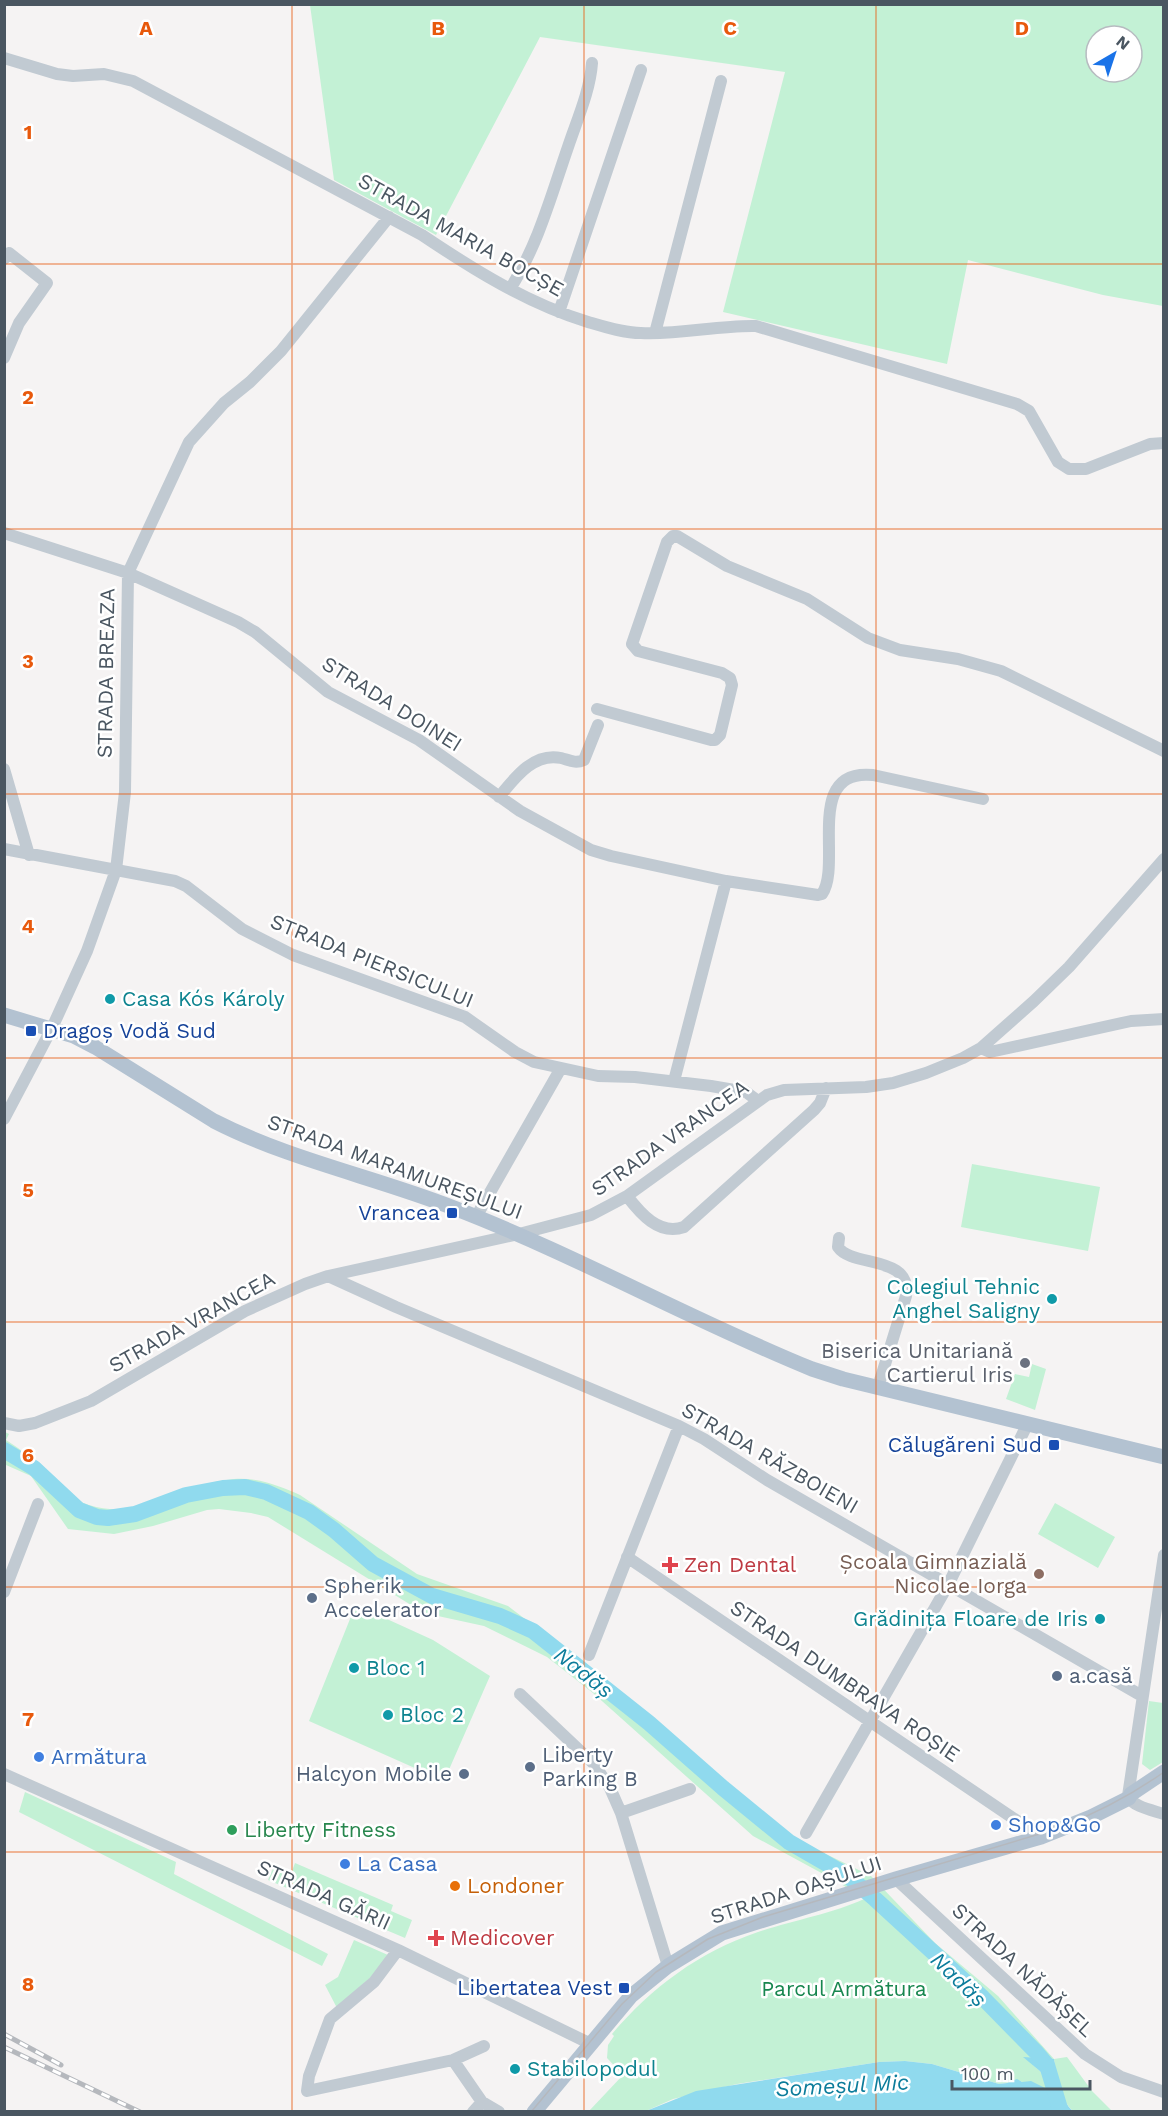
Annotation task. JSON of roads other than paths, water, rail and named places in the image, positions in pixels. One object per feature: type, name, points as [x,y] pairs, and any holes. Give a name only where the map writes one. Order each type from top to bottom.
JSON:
[{"type":"main road","name":"STRADA MARAMUREȘULUI","points":[[4,1015],[52,1028],[95,1047],[214,1121],[234,1130],[286,1152],[445,1204],[503,1232],[525,1237],[781,1357],[812,1369],[1164,1457]]},
{"type":"main road","name":"STRADA OAȘULUI","points":[[534,2112],[589,2042],[631,1996],[668,1966],[722,1933],[1041,1837],[1091,1817],[1129,1798],[1131,1794],[1164,1772]]},
{"type":"main road","name":"STRADA OAȘULUI","points":[[1129,1798],[1137,1800],[1164,1783]]},
{"type":"street","name":"STRADA MARIA BOCȘE","points":[[4,58],[57,74],[104,75],[133,81],[422,234],[457,258],[510,289],[559,312],[630,332],[655,333],[725,326],[756,326],[1017,404],[1029,411],[1058,462],[1069,469],[1086,468],[1150,444],[1164,443]]},
{"type":"street","points":[[510,289],[534,246],[546,213],[586,93],[592,63]]},
{"type":"street","points":[[559,312],[641,70]]},
{"type":"street","points":[[655,333],[721,81]]},
{"type":"street","name":"STRADA BREAZA","points":[[4,1119],[52,1028],[87,951],[117,870],[124,792],[128,573],[189,442],[224,403],[250,382],[281,351],[389,217]]},
{"type":"street","points":[[4,259],[9,253],[47,283],[19,323],[4,358]]},
{"type":"street","name":"STRADA DOINEI","points":[[4,533],[128,573],[247,626],[328,692],[419,740],[520,811],[591,850],[726,881],[813,895],[822,894],[826,885],[828,836],[833,796],[842,783],[850,778],[859,775],[873,775],[983,799]]},
{"type":"street","points":[[597,709],[711,740],[715,740],[720,735],[732,685],[730,678],[722,673],[638,651],[632,644],[667,542],[673,536],[677,536],[727,566],[807,599],[868,638],[900,650],[958,659],[1001,671],[1164,751]]},
{"type":"street","points":[[499,797],[519,773],[537,762],[551,757],[575,762],[584,760],[598,725]]},
{"type":"street","points":[[4,769],[29,855]]},
{"type":"street","name":"STRADA PIERSICULUI","points":[[4,849],[175,880],[242,929],[292,955],[444,1008],[474,1022],[534,1062],[598,1076],[674,1081],[746,1092],[758,1101]]},
{"type":"street","points":[[1164,859],[1069,967],[981,1048],[990,1052],[1131,1021],[1164,1019]]},
{"type":"street","points":[[674,1081],[726,881]]},
{"type":"street","name":"STRADA VRANCEA","points":[[525,1237],[591,1215],[627,1196],[758,1101],[776,1091],[866,1087],[893,1083],[926,1073],[981,1048]]},
{"type":"street","points":[[476,1217],[561,1068]]},
{"type":"street","points":[[627,1196],[652,1222],[672,1230],[684,1227],[814,1110],[820,1103],[826,1088]]},
{"type":"street","name":"STRADA VRANCEA","points":[[4,1423],[19,1426],[35,1423],[91,1401],[245,1311],[284,1292],[328,1276],[503,1232]]},
{"type":"street","points":[[839,1238],[838,1247],[843,1253],[884,1264],[899,1274],[906,1284],[906,1296],[878,1387]]},
{"type":"street","name":"STRADA RĂZBOIENI","points":[[328,1276],[679,1426],[948,1585],[1142,1696]]},
{"type":"street","points":[[806,1833],[948,1585],[1028,1423]]},
{"type":"street","points":[[589,1655],[679,1426]]},
{"type":"street","points":[[4,1592],[38,1504]]},
{"type":"street","points":[[1164,1555],[1129,1798],[1136,1804],[1164,1814]]},
{"type":"street","name":"STRADA DUMBRAVA ROȘIE","points":[[627,1557],[1041,1837]]},
{"type":"street","points":[[520,1694],[594,1764],[610,1788],[621,1813],[668,1966]]},
{"type":"street","name":"STRADA GĂRII","points":[[4,1774],[399,1950],[589,2042]]},
{"type":"street","points":[[621,1813],[690,1789]]},
{"type":"street","name":"STRADA NĂDĂȘEL","points":[[892,1880],[1085,2054],[1121,2077],[1164,2092]]},
{"type":"street","points":[[399,1950],[374,1982],[330,2019],[309,2076],[307,2091],[453,2060],[484,2046]]},
{"type":"street","points":[[453,2060],[482,2102],[499,2112]]},
{"type":"street","points":[[473,2112],[482,2102]]},
{"type":"water","name":"Someșul Mic","points":[[1023,2057],[1054,2059],[1061,2094],[1073,2111],[646,2111],[696,2091],[879,2062],[905,2061],[932,2064],[999,2084],[1017,2079],[1022,2082],[1031,2081],[1047,2089],[1041,2072]]},
{"type":"waterway","name":"Nadăș","points":[[4,1450],[34,1468],[79,1510],[97,1517],[108,1518],[135,1514],[186,1495],[223,1488],[245,1487],[266,1492],[309,1512],[373,1564],[432,1596],[500,1616],[533,1631],[649,1723],[789,1842],[848,1876],[875,1899],[983,1998],[1037,2053],[1047,2065],[1061,2112]]},
{"type":"tram line","points":[[531,2112],[622,2004],[656,1972],[708,1939],[763,1917],[1056,1829],[1112,1804],[1164,1772]]},
{"type":"railway","points":[[4,2034],[61,2065]]},
{"type":"railway","points":[[4,2047],[140,2112]]},
{"type":"place","name":"Casa Kós Károly","points":[[110,999]]},
{"type":"place","name":"Dragoș Vodă Sud","points":[[31,1031]]},
{"type":"place","name":"Vrancea","points":[[452,1213]]},
{"type":"place","name":"Colegiul Tehnic Anghel Saligny","points":[[1052,1299]]},
{"type":"place","name":"Biserica Unitariană Cartierul Iris","points":[[1025,1363]]},
{"type":"place","name":"Călugăreni Sud","points":[[1054,1445]]},
{"type":"place","name":"Zen Dental","points":[[670,1565]]},
{"type":"place","name":"Școala Gimnazială Nicolae Iorga","points":[[1039,1574]]},
{"type":"place","name":"Spherik Accelerator","points":[[312,1598]]},
{"type":"place","name":"Grădinița Floare de Iris","points":[[1100,1619]]},
{"type":"place","name":"Bloc 1","points":[[354,1668]]},
{"type":"place","name":"a.casă","points":[[1057,1676]]},
{"type":"place","name":"Bloc 2","points":[[388,1715]]},
{"type":"place","name":"Armătura","points":[[39,1757]]},
{"type":"place","name":"Liberty Parking B","points":[[530,1767]]},
{"type":"place","name":"Halcyon Mobile","points":[[464,1774]]},
{"type":"place","name":"Shop&Go","points":[[996,1825]]},
{"type":"place","name":"Liberty Fitness","points":[[232,1830]]},
{"type":"place","name":"La Casa","points":[[345,1864]]},
{"type":"place","name":"Londoner","points":[[455,1886]]},
{"type":"place","name":"Medicover","points":[[436,1938]]},
{"type":"place","name":"Libertatea Vest","points":[[624,1988]]},
{"type":"place","name":"Stabilopodul","points":[[515,2069]]},
{"type":"park label","name":"Parcul Armătura","points":[[844,1989]]}]
